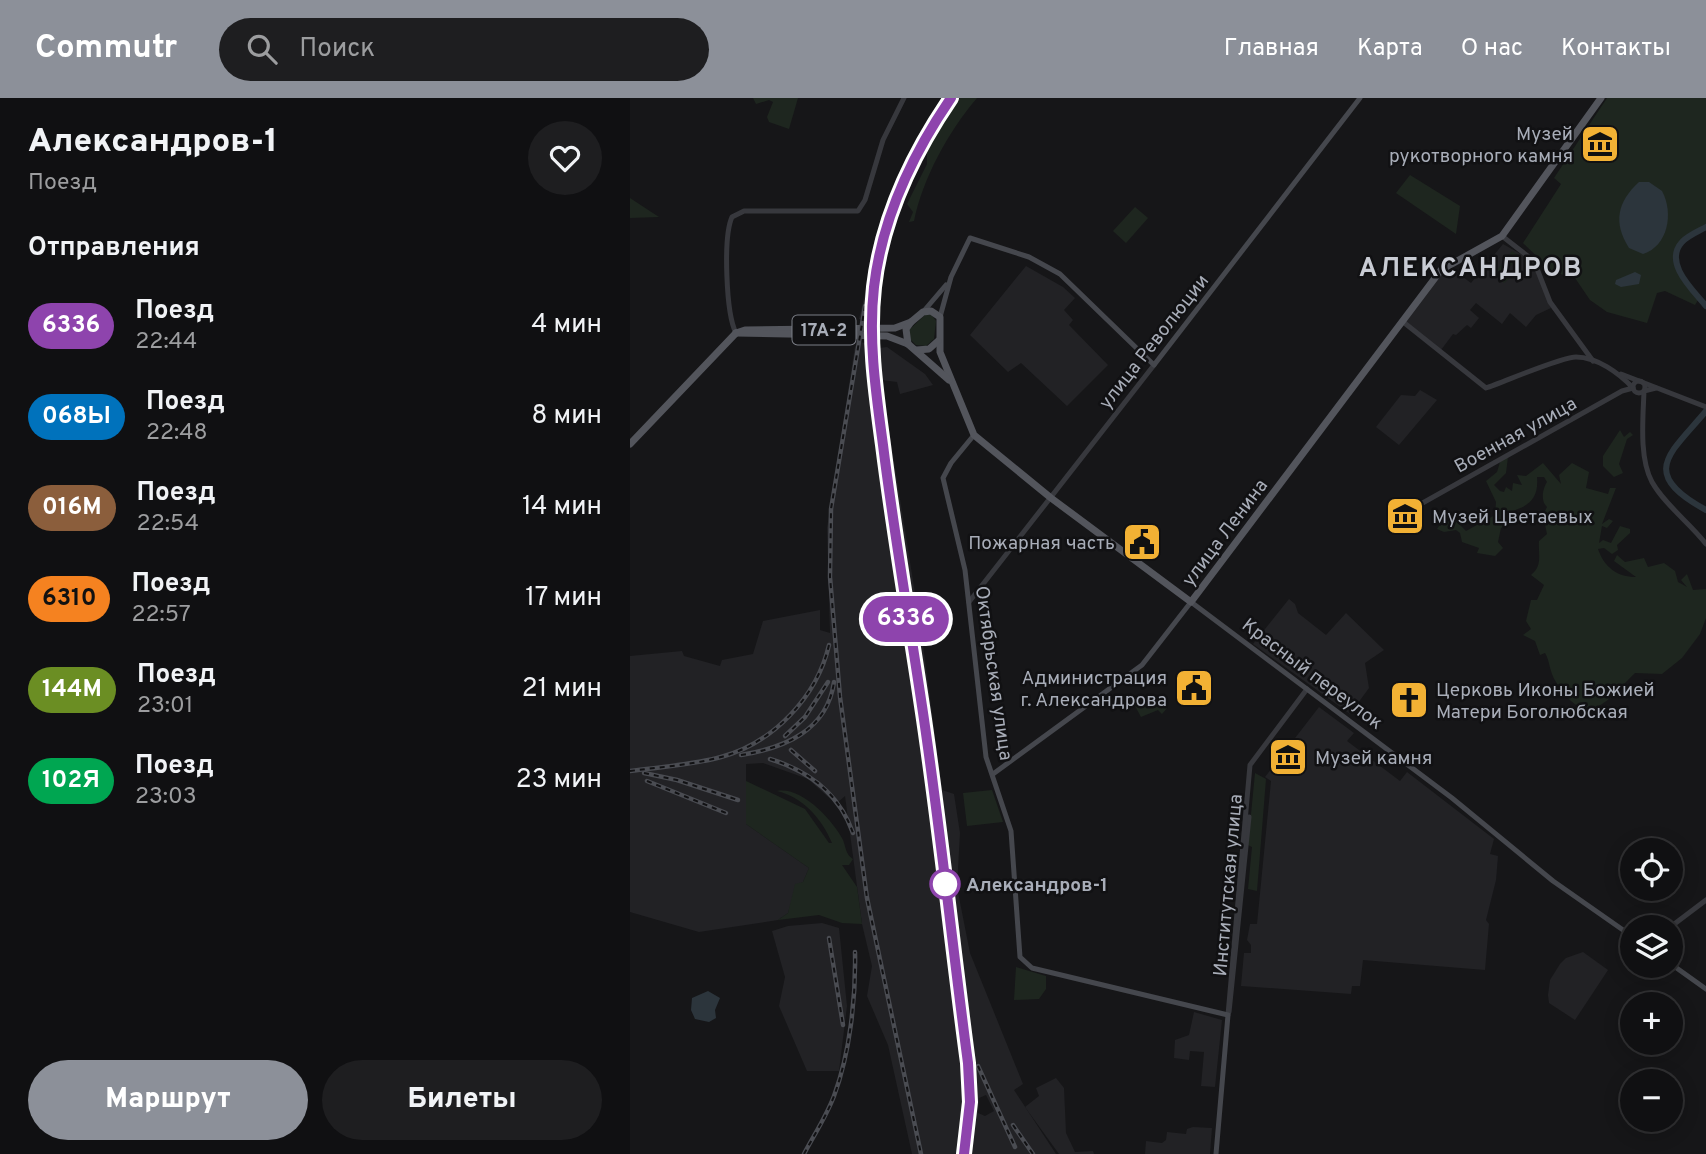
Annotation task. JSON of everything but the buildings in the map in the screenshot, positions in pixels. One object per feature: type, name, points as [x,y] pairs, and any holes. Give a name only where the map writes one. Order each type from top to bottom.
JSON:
[{"type":"main road","name":"улица Революции","points":[[1154,365],[1360,98]]},
{"type":"main road","points":[[1500,238],[1601,98]]},
{"type":"main road","points":[[974,435],[943,363],[938,341],[940,317],[951,277],[970,238],[1029,257],[1060,274],[1154,365]]},
{"type":"main road","name":"улица Ленина","points":[[993,774],[1142,665],[1441,270],[1500,238]]},
{"type":"main road","points":[[923,312],[951,277]]},
{"type":"main road","points":[[923,312],[930,311],[940,317]]},
{"type":"main road","name":"17А-2","points":[[736,333],[745,330],[895,328],[911,322],[923,312]]},
{"type":"main road","points":[[908,344],[906,329],[911,322]]},
{"type":"main road","points":[[630,444],[736,333]]},
{"type":"main road","name":"17А-2","points":[[736,333],[873,335],[908,344],[917,350]]},
{"type":"main road","points":[[917,350],[929,349],[938,341]]},
{"type":"main road","points":[[917,350],[952,383]]},
{"type":"main road","name":"Красный переулок","points":[[974,435],[1051,498],[1478,818],[1553,881],[1620,928]]},
{"type":"main road","name":"Октябрьская улица","points":[[974,435],[951,463],[943,478],[959,538],[969,602],[986,757],[1011,831],[1020,957],[1025,964],[1228,1015]]},
{"type":"main road","points":[[1683,973],[1706,989]]},
{"type":"main road","name":"Институтская улица","points":[[1216,1154],[1228,1015]]},
{"type":"street","points":[[736,333],[730,322],[729,300],[729,229],[732,217],[744,211],[853,213],[861,208],[883,140],[904,98]]},
{"type":"street","points":[[1500,238],[1534,261],[1550,302],[1593,361]]},
{"type":"street","points":[[1402,321],[1486,388],[1574,357],[1593,361],[1706,407]]},
{"type":"street","name":"улица Революции","points":[[969,602],[1154,365]]},
{"type":"street","points":[[1618,373],[1634,390],[1643,407]]},
{"type":"street","name":"Военная улица","points":[[1412,509],[1634,390],[1636,382],[1642,382]]},
{"type":"street","points":[[1642,382],[1644,458],[1652,482],[1706,544]]},
{"type":"street","points":[[1634,390],[1656,388]]},
{"type":"street","name":"Институтская улица","points":[[1228,1015],[1253,758],[1307,689]]},
{"type":"street","points":[[1683,918],[1706,900]]},
{"type":"shaded area","points":[[753,98],[798,98],[789,129],[769,122],[767,117],[773,102],[769,100],[756,104]]},
{"type":"shaded area","points":[[946,98],[954,98],[919,154],[890,229],[875,320],[859,319],[881,226],[899,177]]},
{"type":"shaded area","points":[[960,98],[977,98],[938,156],[914,221],[909,222],[913,212],[907,204],[927,164],[927,148]]},
{"type":"shaded area","points":[[1607,98],[1706,98],[1706,224],[1682,242],[1676,250],[1675,258],[1676,267],[1698,300],[1695,305],[1665,291],[1657,293],[1647,323],[1607,312],[1590,300],[1575,278],[1553,272],[1523,243],[1561,184],[1554,178]]},
{"type":"shaded area","points":[[1410,175],[1460,206],[1456,234],[1396,193]]},
{"type":"shaded area","points":[[1639,182],[1649,182],[1662,191],[1668,209],[1663,236],[1658,244],[1643,254],[1629,248],[1619,221],[1626,197]]},
{"type":"shaded area","points":[[630,198],[659,217],[630,218]]},
{"type":"shaded area","points":[[1135,207],[1148,218],[1126,243],[1113,231]]},
{"type":"shaded area","points":[[1503,244],[1526,257],[1535,266],[1551,308],[1536,315],[1526,327],[1510,313],[1502,324],[1476,303],[1470,310],[1479,318],[1471,328],[1467,325],[1456,335],[1453,334],[1441,350],[1405,321],[1439,275],[1452,269],[1471,283]]},
{"type":"shaded area","points":[[1512,251],[1521,257],[1509,267],[1508,274],[1515,274],[1504,283],[1494,274]]},
{"type":"shaded area","points":[[1026,266],[1063,287],[1075,298],[1064,310],[1073,320],[1069,325],[1108,365],[1067,406],[1021,363],[1008,372],[970,335]]},
{"type":"shaded area","points":[[1635,272],[1641,275],[1639,284],[1621,287],[1615,284],[1616,280]]},
{"type":"shaded area","points":[[931,314],[936,321],[934,339],[926,346],[916,345],[910,339],[909,330],[925,315]]},
{"type":"shaded area","points":[[860,342],[876,345],[879,367],[879,348],[887,347],[925,374],[933,385],[900,394],[897,382],[881,380],[922,637],[942,790],[954,794],[960,833],[957,887],[970,953],[1023,1084],[1014,1090],[1056,1154],[912,1154],[888,1045],[867,996],[872,966],[862,924],[845,796],[836,804],[808,779],[763,763],[746,764],[746,824],[809,868],[803,882],[797,885],[788,913],[778,920],[699,932],[630,912],[630,656],[682,651],[684,656],[720,666],[722,660],[753,654],[763,621],[820,610],[820,630],[830,633],[827,528],[855,346]],"holes":[[[986,1095],[994,1111],[985,1116],[978,1113],[979,1098]]]},
{"type":"shaded area","points":[[1420,390],[1437,400],[1399,445],[1376,427],[1401,395],[1415,396]]},
{"type":"shaded area","points":[[1620,430],[1624,437],[1630,432],[1633,435],[1627,439],[1619,464],[1623,473],[1614,477],[1603,466],[1603,456]]},
{"type":"shaded area","points":[[1508,457],[1506,473],[1494,485],[1500,491],[1504,492],[1506,487],[1512,491],[1513,483],[1522,485],[1517,475],[1526,476],[1543,463],[1561,484],[1559,475],[1572,463],[1589,472],[1586,488],[1608,494],[1610,488],[1616,488],[1602,524],[1609,519],[1613,521],[1607,528],[1602,526],[1599,543],[1603,540],[1611,543],[1620,526],[1630,529],[1630,533],[1612,554],[1604,548],[1598,549],[1612,570],[1636,577],[1614,561],[1617,555],[1625,562],[1644,558],[1648,567],[1664,563],[1675,571],[1678,582],[1687,587],[1681,580],[1687,574],[1693,590],[1706,589],[1706,618],[1700,634],[1682,658],[1662,674],[1635,673],[1606,702],[1587,709],[1567,697],[1554,678],[1545,653],[1540,655],[1535,641],[1523,635],[1531,629],[1526,621],[1531,600],[1537,600],[1544,585],[1531,575],[1539,564],[1539,541],[1547,534],[1543,515],[1547,507],[1543,498],[1547,482],[1544,477],[1537,477],[1536,491],[1531,501],[1510,512],[1516,520],[1501,528],[1498,542],[1503,548],[1495,556],[1477,553],[1479,548],[1462,542],[1460,533],[1456,530],[1444,532],[1437,529],[1439,526],[1432,515],[1436,510],[1448,513],[1450,522],[1457,522],[1466,531],[1495,515],[1496,502],[1486,481],[1497,472],[1500,462]]},
{"type":"shaded area","points":[[1289,599],[1295,604],[1298,613],[1326,635],[1346,613],[1384,650],[1365,663],[1369,688],[1350,714],[1253,644]]},
{"type":"shaded area","points":[[1147,695],[1168,707],[1162,714],[1158,710],[1141,717],[1134,704]]},
{"type":"shaded area","points":[[1319,707],[1354,733],[1347,741],[1400,781],[1407,772],[1494,839],[1490,854],[1498,856],[1496,880],[1486,920],[1489,924],[1485,970],[1363,960],[1360,986],[1352,986],[1351,994],[1241,986],[1244,953],[1251,953],[1251,945],[1247,940],[1250,924],[1257,924],[1271,781],[1265,777]]},
{"type":"shaded area","points":[[1255,773],[1266,779],[1257,891],[1248,889],[1252,847],[1248,845]]},
{"type":"shaded area","points":[[746,781],[805,809],[829,843],[832,843],[828,834],[810,810],[795,798],[777,791],[786,791],[806,799],[832,823],[853,859],[849,865],[842,865],[857,887],[862,924],[842,923],[819,915],[778,920],[788,913],[795,884],[803,882],[809,868],[746,824]]},
{"type":"shaded area","points":[[992,790],[1003,822],[967,826],[963,793]]},
{"type":"shaded area","points":[[822,923],[839,928],[847,1006],[839,1071],[807,1071],[779,1006],[785,977],[772,931],[788,926]]},
{"type":"shaded area","points":[[1583,952],[1608,970],[1575,1020],[1549,1003],[1548,995],[1550,980],[1560,964],[1566,958]]},
{"type":"shaded area","points":[[1016,967],[1046,976],[1046,989],[1039,999],[1014,1000]]},
{"type":"shaded area","points":[[708,991],[720,998],[715,1010],[716,1018],[709,1022],[695,1019],[691,1010],[692,998]]},
{"type":"shaded area","points":[[1194,1012],[1222,1020],[1215,1087],[1201,1086],[1204,1052],[1190,1051],[1189,1060],[1174,1058],[1175,1040],[1189,1035]]},
{"type":"shaded area","points":[[1056,1078],[1064,1088],[1066,1133],[1075,1152],[1093,1151],[1094,1154],[1059,1154],[1025,1107],[1039,1096],[1036,1088]]},
{"type":"shaded area","points":[[1212,1128],[1210,1154],[1145,1154],[1146,1141],[1162,1143],[1166,1140],[1167,1132],[1186,1134],[1187,1129]]},
{"type":"waterway","points":[[1706,227],[1682,242],[1676,259],[1682,276],[1706,306]]},
{"type":"waterway","points":[[1706,411],[1681,439],[1667,463],[1667,474],[1672,485],[1706,510]]},
{"type":"railway","points":[[951,98],[912,165],[892,212],[878,261],[872,329],[884,455],[935,791],[968,1063],[970,1102],[964,1154]]},
{"type":"railway","points":[[865,306],[831,509],[830,577],[840,697],[867,898],[921,1154]]},
{"type":"railway","points":[[630,771],[710,760],[758,741],[775,729],[803,700],[823,664],[829,645]]},
{"type":"railway","points":[[785,736],[805,717],[828,682]]},
{"type":"railway","points":[[741,755],[773,748],[813,725],[830,699],[834,682]]},
{"type":"railway","points":[[791,750],[815,771]]},
{"type":"railway","points":[[770,759],[797,770],[821,786],[840,806],[853,833]]},
{"type":"railway","points":[[644,773],[677,780],[738,800]]},
{"type":"railway","points":[[647,781],[726,813]]},
{"type":"railway","points":[[829,938],[843,1025]]},
{"type":"railway","points":[[804,1154],[824,1119],[840,1079],[853,1006],[855,952]]},
{"type":"railway","points":[[978,1066],[1015,1147]]},
{"type":"railway","points":[[1013,1125],[1033,1154]]},
{"type":"train","name":"6336","points":[[951,98],[916,153],[896,199],[874,286],[872,343],[888,488],[908,635],[922,705],[970,1080],[964,1154]]},
{"type":"place","name":"Музей рукотворного камня","points":[[1600,144]]},
{"type":"place","name":"Музей Цветаевых","points":[[1405,516]]},
{"type":"place","name":"Пожарная часть","points":[[1142,542]]},
{"type":"place","name":"Администрация г. Александрова","points":[[1194,688]]},
{"type":"place","name":"Церковь Иконы Божией Матери Боголюбская","points":[[1409,700]]},
{"type":"place","name":"Музей камня","points":[[1288,757]]},
{"type":"place","name":"Александров-1","points":[[945,884]]},
{"type":"district","name":"АЛЕКСАНДРОВ","points":[[1471,267]]}]
